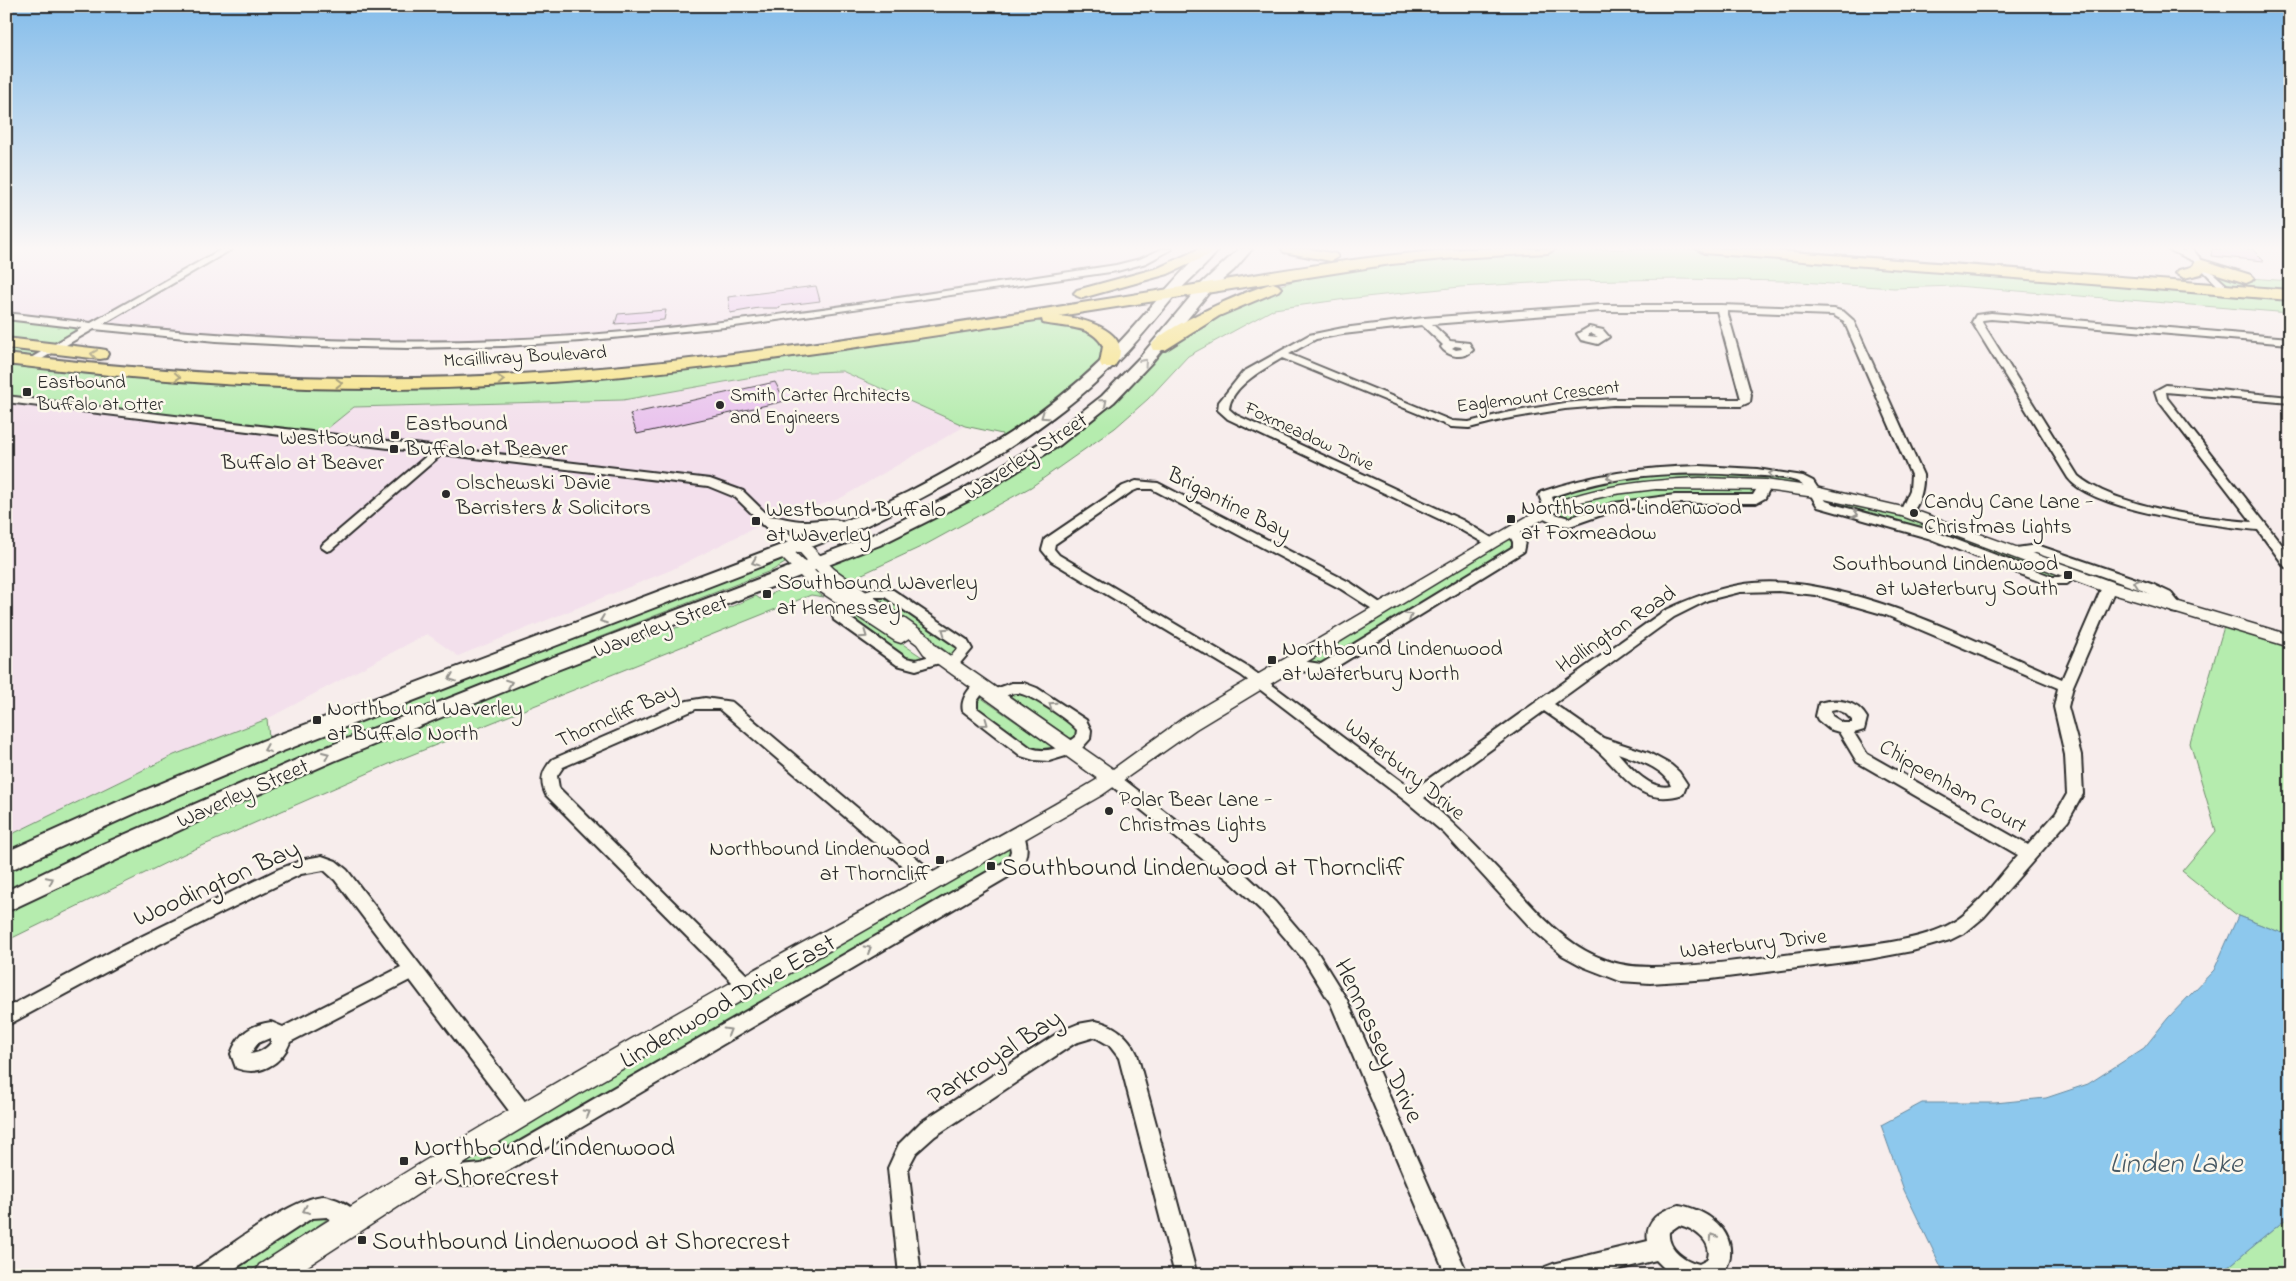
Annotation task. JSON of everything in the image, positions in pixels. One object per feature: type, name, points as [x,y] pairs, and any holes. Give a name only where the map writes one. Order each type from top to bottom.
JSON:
[{"type":"main road","name":"McGillivray Boulevard","points":[[6,343],[165,362],[291,370],[406,370],[549,365],[718,349],[984,309]]},
{"type":"main road","name":"McGillivray Boulevard","points":[[6,359],[162,376],[258,382],[464,382],[536,378],[685,365],[1072,309]]},
{"type":"main road","name":"Waverley Street","points":[[6,863],[132,805],[783,538],[857,523],[924,492],[999,448],[1054,410],[1108,363],[1155,309]]},
{"type":"main road","name":"Waverley Street","points":[[6,902],[142,837],[341,748],[882,538],[1010,470],[1057,440],[1107,400],[1158,346],[1188,309]]},
{"type":"main road","points":[[1158,346],[1219,309]]},
{"type":"main road","points":[[961,326],[1027,319],[1079,324],[1100,333],[1107,340],[1112,350],[1108,363]]},
{"type":"main road","points":[[783,538],[804,527],[857,523]]},
{"type":"street","points":[[29,362],[123,309]]},
{"type":"street","points":[[6,316],[248,340],[342,344],[469,344],[602,336],[750,321],[835,309]]},
{"type":"street","name":"Foxmeadow Drive","points":[[1491,542],[1458,523],[1232,417],[1223,410],[1224,402],[1247,374],[1302,342],[1327,334],[1424,321],[1582,320],[1711,309]]},
{"type":"street","name":"Eaglemount Crescent","points":[[1281,354],[1440,420],[1461,426],[1565,406],[1658,400],[1741,402],[1746,400],[1746,395],[1720,309]]},
{"type":"street","name":"Foxmeadow Drive","points":[[1747,309],[1825,311],[1846,317],[1918,475],[1916,491],[1906,512]]},
{"type":"street","points":[[2261,527],[2179,518],[2081,484],[2074,478],[1977,322],[1979,317],[1992,316],[2290,341]]},
{"type":"street","points":[[1424,321],[1448,344]]},
{"type":"street","points":[[2290,400],[2181,389],[2166,388],[2160,391],[2162,398],[2290,564]]},
{"type":"street","points":[[6,399],[710,483],[739,494],[783,538]]},
{"type":"street","points":[[327,547],[440,450]]},
{"type":"street","name":"Lindenwood Drive East","points":[[1546,511],[1545,495],[1550,492],[1604,478],[1666,470],[1700,470],[1791,476],[1809,484],[1822,504],[1836,509],[1932,535],[2051,581],[2062,581],[2074,574]]},
{"type":"street","name":"Lindenwood Drive East","points":[[270,1275],[350,1220],[523,1114],[1114,779],[1188,724],[1491,542],[1546,511],[1575,499],[1615,490],[1656,484],[1700,482],[1765,485],[1815,492],[1906,512],[2109,587],[2177,609],[2290,641]]},
{"type":"street","name":"Brigantine Bay","points":[[1259,682],[1246,672],[1055,558],[1048,550],[1049,542],[1127,489],[1136,485],[1154,486],[1346,586],[1382,609]]},
{"type":"street","points":[[1288,664],[1323,669],[1519,549],[1519,542],[1513,530]]},
{"type":"street","name":"Hennessey Drive","points":[[783,538],[811,566],[813,579],[855,600],[917,647],[941,658],[1114,779],[1237,877],[1269,907],[1310,955],[1338,1000],[1457,1275]]},
{"type":"street","name":"Lindenwood Drive East","points":[[2016,552],[2031,548],[2037,549],[2140,584],[2166,596],[2177,609]]},
{"type":"street","name":"Hollington Road","points":[[1414,798],[1543,703],[1681,606],[1711,594],[1761,587],[1820,592],[1879,607],[2066,686]]},
{"type":"street","name":"Waterbury Drive","points":[[1259,682],[1414,798],[1450,829],[1538,924],[1568,950],[1590,962],[1620,973],[1650,975],[1711,971],[1869,952],[1912,944],[1944,935],[1960,927],[1978,912],[2028,853],[2062,817],[2075,794],[2073,755],[2062,707],[2066,686],[2109,587]]},
{"type":"street","points":[[855,600],[874,593],[888,593],[962,643],[965,649],[962,653],[941,658]]},
{"type":"street","points":[[1024,688],[1032,691],[1081,724],[1084,730],[1082,738],[1070,750],[1034,756],[1018,747],[970,711],[968,706],[970,699],[988,691],[1024,688]]},
{"type":"street","name":"Thorncliff Bay","points":[[747,986],[552,791],[548,781],[550,772],[558,763],[692,705],[717,702],[727,706],[933,882]]},
{"type":"street","points":[[1543,703],[1598,742],[1649,790],[1659,794],[1668,794],[1677,790],[1679,784],[1676,777],[1664,767],[1598,742]]},
{"type":"street","name":"Chippenham Court","points":[[1844,729],[1862,758],[2028,853]]},
{"type":"street","name":"Lindenwood Drive East","points":[[436,1166],[457,1177],[464,1178],[475,1177],[488,1171],[1014,865],[1019,858],[1021,850],[1016,835]]},
{"type":"street","name":"Woodington Bay","points":[[6,1018],[70,981],[176,926],[286,874],[321,863],[333,866],[341,875],[523,1114]]},
{"type":"street","points":[[281,1037],[412,970]]},
{"type":"street","name":"Parkroyal Bay","points":[[910,1275],[898,1168],[902,1154],[912,1142],[928,1129],[1068,1037],[1085,1029],[1102,1030],[1117,1039],[1128,1054],[1186,1275]]},
{"type":"street","points":[[206,1275],[311,1207],[321,1205],[332,1207],[350,1220]]},
{"type":"street","points":[[1684,1216],[1695,1219],[1713,1234],[1719,1246],[1720,1257],[1717,1266],[1711,1272],[1701,1275],[1681,1270],[1671,1264],[1661,1248],[1658,1233],[1661,1224],[1667,1218],[1684,1216]]},
{"type":"street","points":[[1553,1275],[1661,1248]]},
{"type":"shaded area","points":[[6,309],[828,309],[716,325],[506,343],[298,343],[6,316]]},
{"type":"shaded area","points":[[842,371],[965,426],[839,499],[768,521],[671,570],[458,656],[427,634],[267,719],[174,755],[6,837],[6,399],[354,407],[623,400],[775,373]]},
{"type":"green space","points":[[1225,309],[1276,309],[1188,356],[1148,399],[1115,428],[1031,487],[925,545],[843,583],[812,565],[874,541],[1057,440],[1159,346]]},
{"type":"green space","points":[[2238,309],[2290,309],[2290,313]]},
{"type":"green space","points":[[6,316],[93,326],[30,361],[218,380],[536,378],[1027,319],[1043,319],[1100,333],[1108,363],[999,448],[1002,434],[965,426],[842,371],[775,373],[623,400],[354,407],[318,436],[6,399]]},
{"type":"green space","points":[[1698,472],[1796,479],[1815,492],[1765,485],[1761,495],[1614,507],[1570,522],[1542,514],[1551,496],[1588,486],[1660,474]]},
{"type":"green space","points":[[1815,492],[1906,512],[2016,552],[2031,548],[2149,588],[2177,609],[2075,574],[2062,581],[1822,504]]},
{"type":"green space","points":[[1513,530],[1519,549],[1323,669],[1288,664]]},
{"type":"green space","points":[[783,559],[785,563],[773,570],[595,639],[548,661],[258,776],[87,854],[6,894],[6,868],[186,787],[775,560]]},
{"type":"green space","points":[[793,584],[807,586],[824,597],[811,595],[396,761],[186,853],[6,941],[6,909],[209,815],[211,819],[319,764],[596,655],[708,617],[756,596],[760,599]]},
{"type":"green space","points":[[886,596],[958,647],[954,655],[951,655],[875,597]]},
{"type":"green space","points":[[845,608],[849,608],[925,659],[909,661],[845,615]]},
{"type":"green space","points":[[2225,623],[2290,641],[2290,936],[2238,916],[2182,871],[2216,831],[2190,743]]},
{"type":"green space","points":[[1024,691],[1077,728],[1075,738],[1070,738],[1009,695],[1009,693]]},
{"type":"green space","points":[[980,697],[1052,747],[1052,749],[1035,751],[977,710],[975,700]]},
{"type":"green space","points":[[267,719],[270,747],[6,863],[6,837],[174,755]]},
{"type":"green space","points":[[1012,847],[1012,859],[491,1162],[460,1170],[459,1164],[594,1084]]},
{"type":"green space","points":[[328,1215],[326,1220],[244,1275],[217,1275],[301,1218]]},
{"type":"green space","points":[[2286,1219],[2290,1219],[2290,1275],[2223,1275],[2227,1268]]},
{"type":"water","name":"Linden Lake","points":[[2238,916],[2290,936],[2290,1219],[2286,1219],[2227,1268],[2223,1275],[1945,1275],[1904,1190],[1881,1125],[1922,1103],[1995,1103],[2046,1098],[2088,1084],[2144,1048],[2168,1018],[2214,970]]},
{"type":"building","points":[[729,309],[754,309],[730,313]]},
{"type":"building","points":[[666,310],[664,320],[615,324],[618,314]]},
{"type":"building","name":"Smith Carter Architects and Engineers","points":[[775,382],[785,401],[637,434],[630,414]]},
{"type":"place","name":"Eastbound Buffalo at Otter","points":[[27,392]]},
{"type":"place","name":"Smith Carter Architects and Engineers","points":[[720,405]]},
{"type":"place","name":"Eastbound Buffalo at Beaver","points":[[395,435]]},
{"type":"place","name":"Westbound Buffalo at Beaver","points":[[394,449]]},
{"type":"place","name":"Olschewski Davie Barristers & Solicitors","points":[[446,494]]},
{"type":"place","name":"Candy Cane Lane - Christmas Lights","points":[[1914,513]]},
{"type":"place","name":"Northbound Lindenwood at Foxmeadow","points":[[1511,519]]},
{"type":"place","name":"Westbound Buffalo at Waverley","points":[[756,521]]},
{"type":"place","name":"Southbound Lindenwood at Waterbury South","points":[[2068,575]]},
{"type":"place","name":"Southbound Waverley at Hennessey","points":[[767,594]]},
{"type":"place","name":"Northbound Lindenwood at Waterbury North","points":[[1272,660]]},
{"type":"place","name":"Northbound Waverley at Buffalo North","points":[[317,720]]},
{"type":"place","name":"Polar Bear Lane - Christmas Lights","points":[[1109,811]]},
{"type":"place","name":"Northbound Lindenwood at Thorncliff","points":[[940,860]]},
{"type":"place","name":"Southbound Lindenwood at Thorncliff","points":[[991,866]]},
{"type":"place","name":"Northbound Lindenwood at Shorecrest","points":[[404,1161]]},
{"type":"place","name":"Southbound Lindenwood at Shorecrest","points":[[362,1240]]}]
